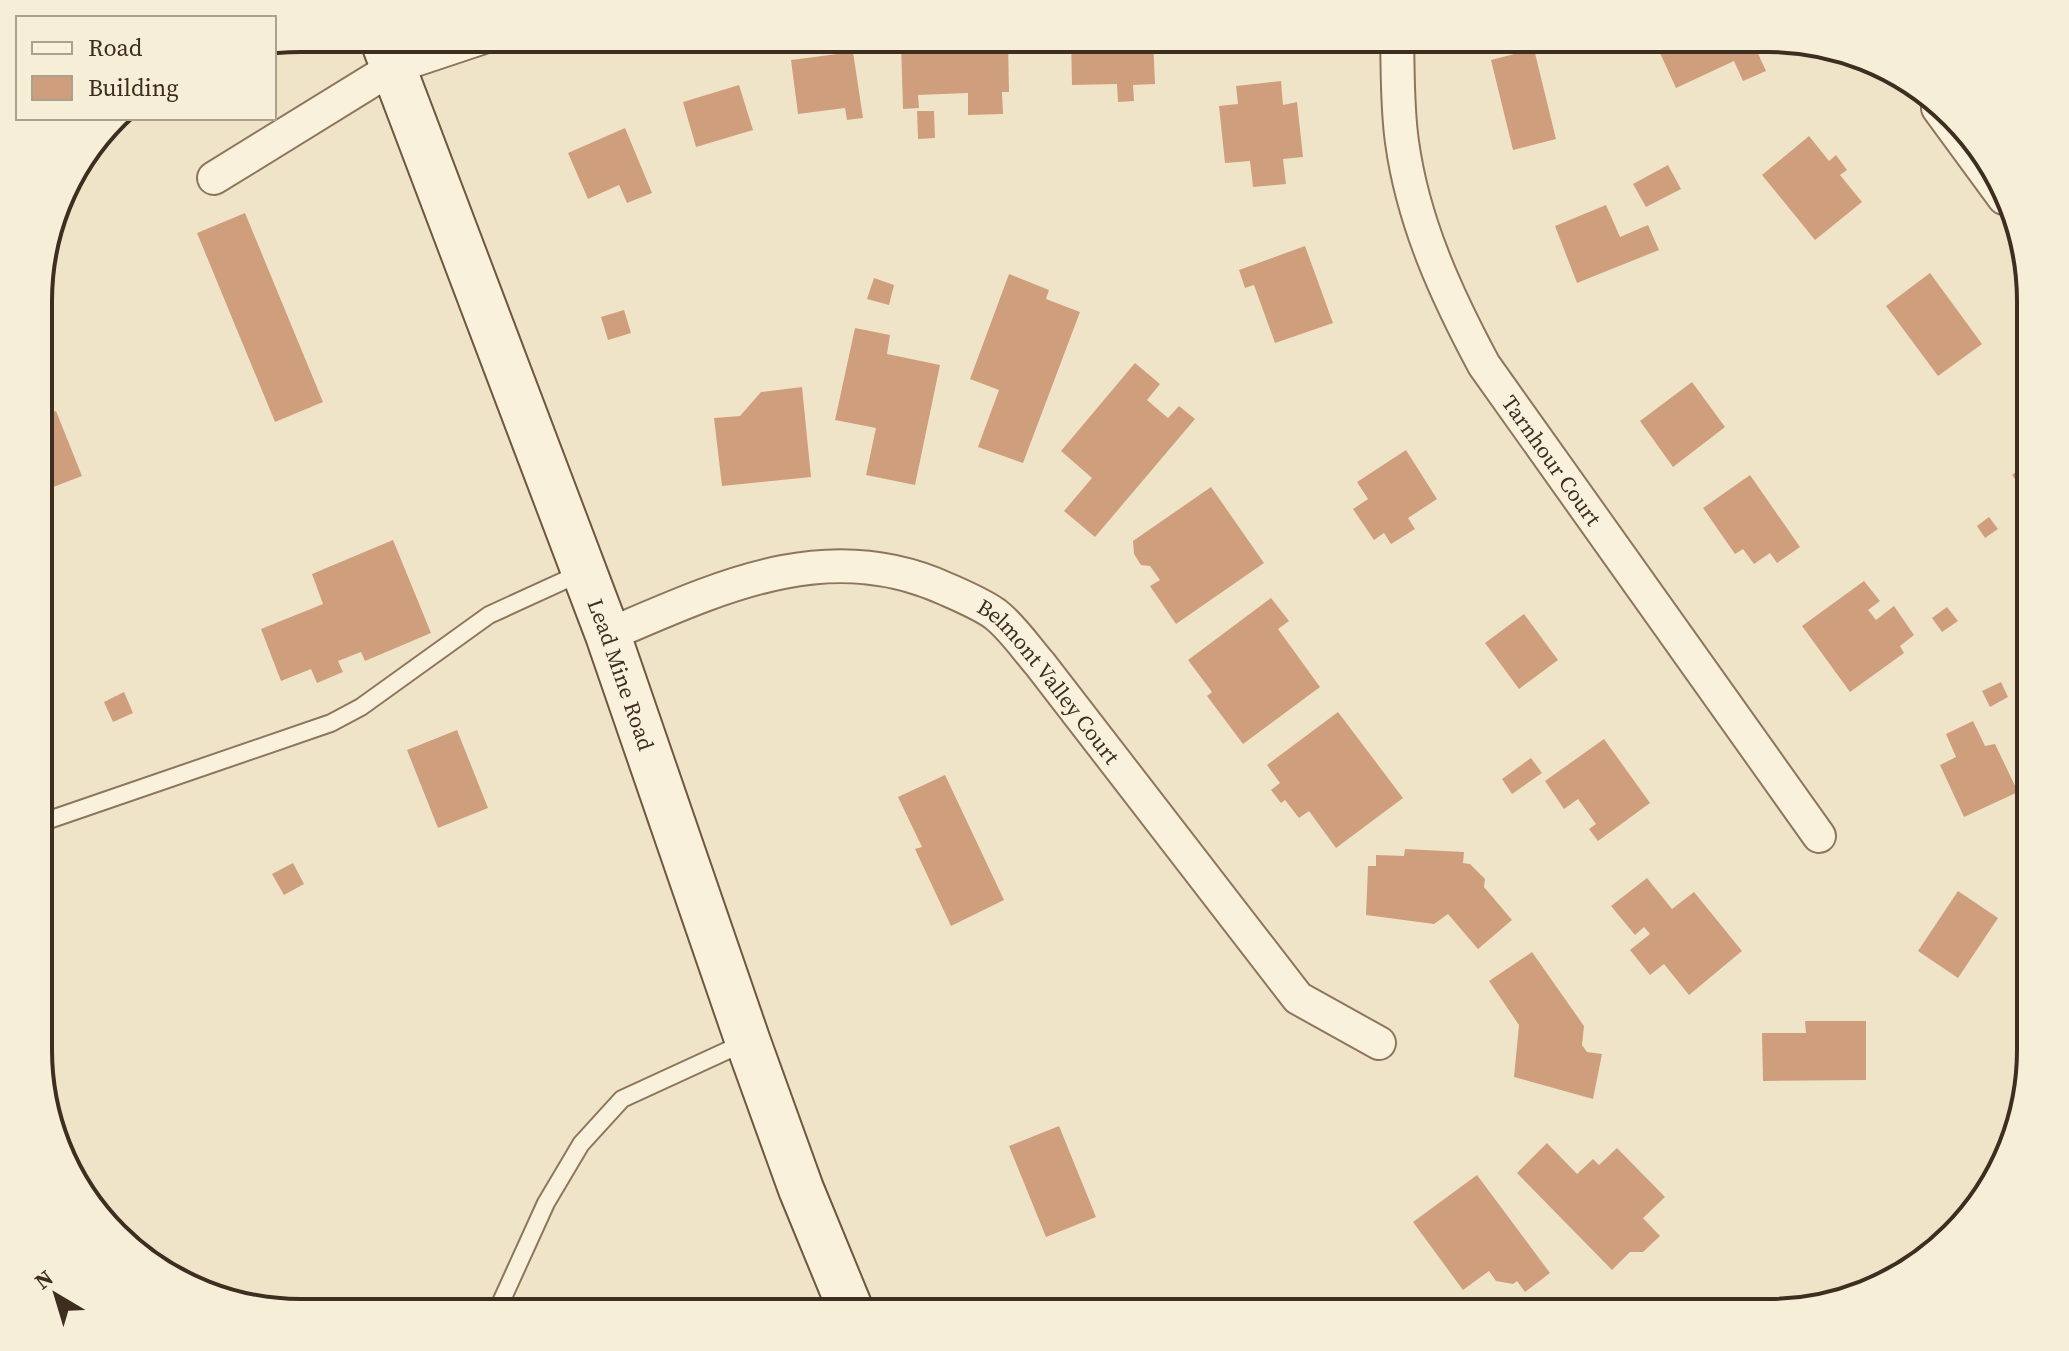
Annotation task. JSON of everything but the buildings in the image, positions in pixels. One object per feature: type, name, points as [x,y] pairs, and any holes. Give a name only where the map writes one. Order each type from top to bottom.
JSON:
[{"type":"main road","name":"Lead Mine Road","points":[[388,53],[585,572],[748,1042],[801,1189],[846,1299]]},
{"type":"street","name":"Tarnhour Court","points":[[1397,52],[1398,103],[1409,180],[1431,256],[1465,330],[1484,365],[1819,836]]},
{"type":"street","points":[[214,178],[388,53]]},
{"type":"street","name":"Belmont Valley Court","points":[[608,635],[671,608],[771,575],[817,564],[869,565],[899,571],[956,593],[995,615],[1040,664],[1298,998],[1379,1043]]},
{"type":"lane","points":[[52,819],[331,723],[361,707],[489,615],[585,572]]},
{"type":"lane","points":[[502,1299],[546,1203],[581,1144],[622,1099],[748,1042]]}]
